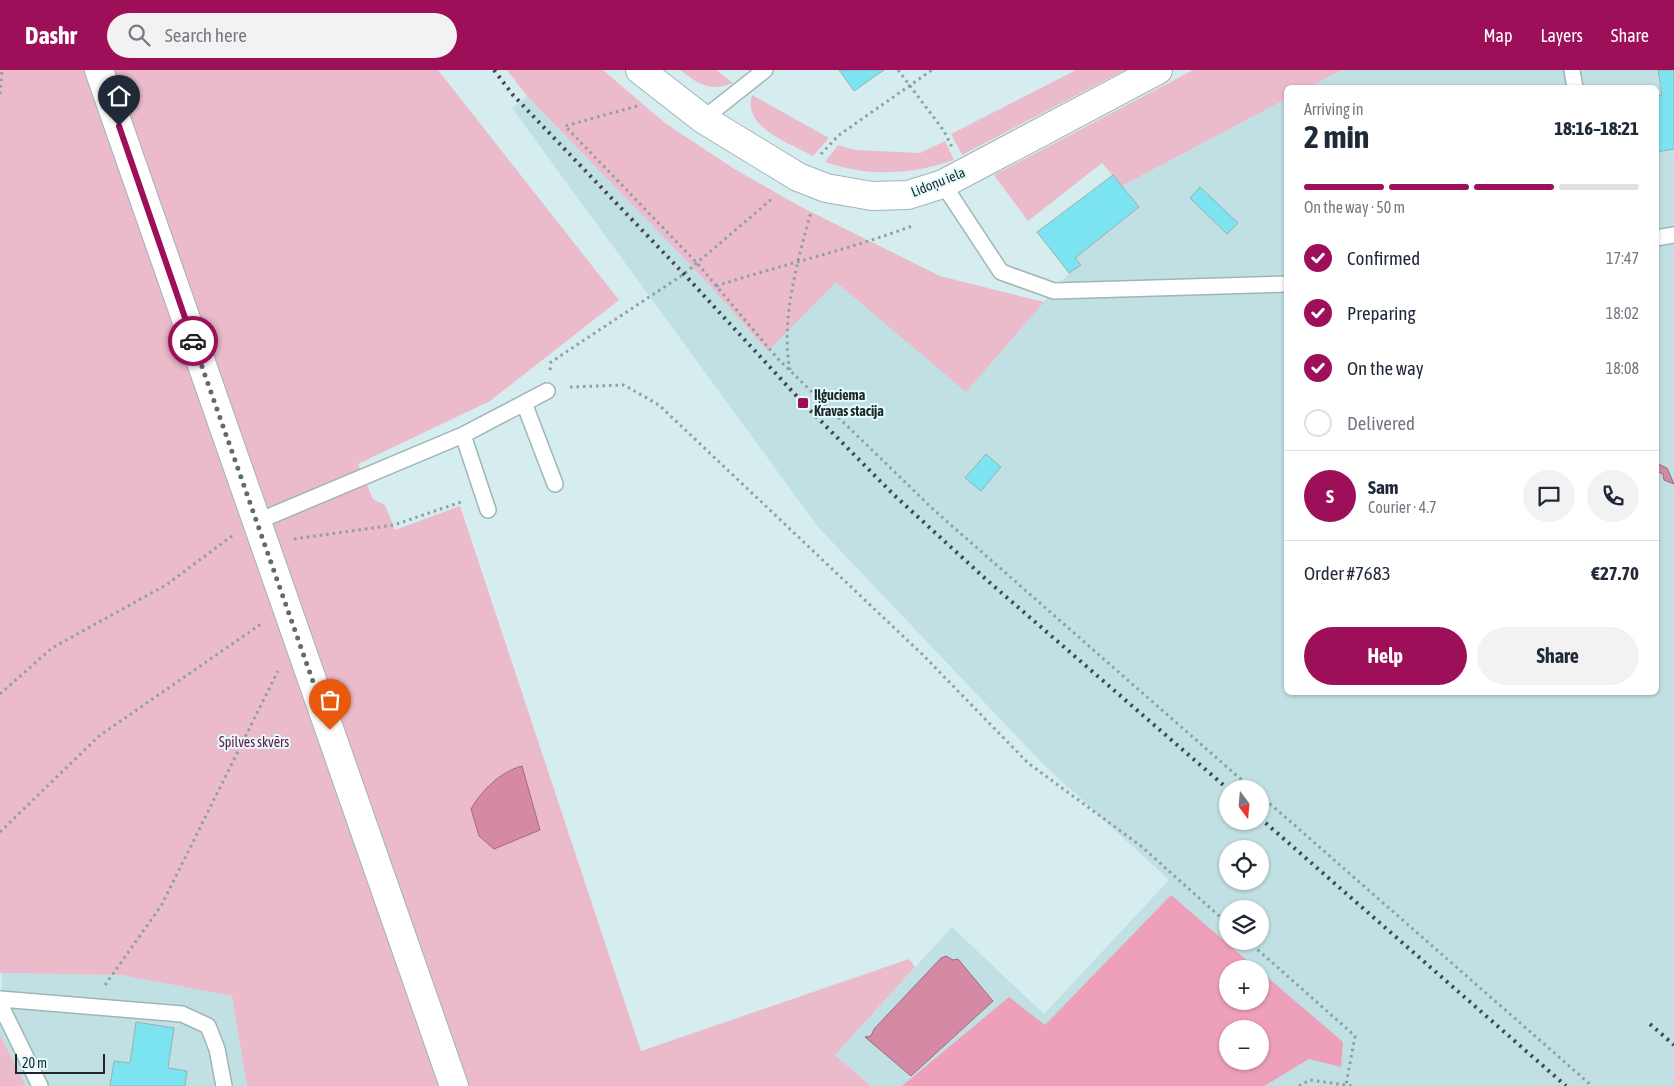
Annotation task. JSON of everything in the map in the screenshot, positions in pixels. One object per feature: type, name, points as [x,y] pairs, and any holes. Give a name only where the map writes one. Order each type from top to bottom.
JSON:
[{"type":"street","points":[[99,70],[454,1086]]},
{"type":"street","name":"Lidoņu iela","points":[[640,70],[703,119],[808,181],[826,188],[872,196],[908,195],[943,184],[1158,70]]},
{"type":"lane","points":[[703,119],[765,70]]},
{"type":"lane","points":[[1572,70],[1574,85]]},
{"type":"lane","points":[[943,184],[1001,272],[1054,291],[1284,284]]},
{"type":"lane","points":[[1659,237],[1674,234]]},
{"type":"lane","points":[[256,522],[462,435],[547,391]]},
{"type":"lane","points":[[524,403],[555,484]]},
{"type":"lane","points":[[462,435],[488,510]]},
{"type":"lane","points":[[0,998],[182,1014],[208,1026],[217,1049],[224,1086]]},
{"type":"lane","points":[[0,1004],[40,1086]]},
{"type":"path","points":[[0,94],[2,70]]},
{"type":"path","points":[[898,70],[944,131]]},
{"type":"path","points":[[932,70],[839,135],[808,181],[664,287],[551,362],[547,391],[571,387],[624,385],[659,405],[923,655],[1028,764],[1141,846],[1219,916]]},
{"type":"path","points":[[671,94],[616,113],[565,126],[697,263],[790,370],[935,511],[1242,780]]},
{"type":"path","points":[[790,370],[787,355],[793,280],[798,261],[808,181]]},
{"type":"path","points":[[716,286],[798,261],[871,242],[915,224]]},
{"type":"path","points":[[266,550],[286,540],[394,525],[482,494]]},
{"type":"path","points":[[0,694],[52,648],[166,585],[230,536]]},
{"type":"path","points":[[0,832],[100,736],[261,624],[285,601]]},
{"type":"path","points":[[90,1005],[161,906],[242,739],[297,636]]},
{"type":"path","points":[[1269,803],[1592,1086]]},
{"type":"path","points":[[1258,950],[1355,1036],[1346,1085]]},
{"type":"path","points":[[1299,1086],[1310,1080],[1353,1086]]},
{"type":"shaded area","points":[[1342,70],[1674,70],[1674,1086],[871,1086],[835,1055],[952,927],[1044,1014],[1169,880],[1043,764],[818,527],[512,108],[527,96],[705,280],[768,350],[836,281],[966,391],[1069,273],[1037,232],[1113,175],[1122,186],[1284,100],[1284,695],[1659,695],[1659,85],[1313,85]]},
{"type":"shaded area","points":[[1659,464],[1667,468],[1674,484],[1664,480],[1663,474],[1659,472]]},
{"type":"shaded area","points":[[522,766],[540,830],[494,849],[479,836],[471,809],[481,795],[499,777]]},
{"type":"shaded area","points":[[1171,895],[1219,936],[1219,950],[1235,950],[1247,960],[1219,960],[1219,1010],[1269,1010],[1269,979],[1343,1042],[1341,1067],[1309,1059],[1264,1086],[902,1086],[1009,997],[1045,1025]]},
{"type":"shaded area","points":[[946,956],[953,960],[958,959],[993,1001],[911,1076],[865,1037],[871,1036],[874,1029],[941,958]]},
{"type":"shaded area","points":[[2,973],[121,975],[232,996],[247,1086],[26,1086],[0,1035]]},
{"type":"green space","name":"Spilves skvērs","points":[[0,70],[438,70],[619,300],[490,401],[358,464],[373,499],[385,505],[395,530],[460,506],[641,1051],[909,959],[915,967],[835,1055],[871,1086],[247,1086],[232,996],[121,975],[0,973]]},
{"type":"green space","points":[[507,70],[603,70],[665,123],[736,170],[805,209],[940,276],[1044,302],[966,392],[836,282],[768,351],[705,280],[527,96]]},
{"type":"green space","points":[[680,70],[716,70],[733,83],[717,87],[705,86]]},
{"type":"green space","points":[[1076,70],[1125,70],[962,155],[951,134]]},
{"type":"green space","points":[[1193,70],[1342,70],[1313,85],[1284,85],[1284,100],[1122,186],[1102,163],[1028,221],[994,175]]},
{"type":"green space","points":[[752,95],[829,138],[813,156],[781,140],[770,133],[754,117],[751,107]]},
{"type":"green space","points":[[945,141],[954,160],[921,169],[874,172],[841,167],[825,162],[838,145],[855,150],[920,153]]},
{"type":"green space","points":[[0,1035],[26,1086],[0,1086]]},
{"type":"building","points":[[839,70],[884,70],[854,91]]},
{"type":"building","points":[[1658,70],[1674,70],[1674,149],[1659,152],[1659,96],[1662,95]]},
{"type":"building","points":[[1113,175],[1139,207],[1075,258],[1081,265],[1069,273],[1037,232]]},
{"type":"building","points":[[1200,187],[1238,223],[1227,234],[1190,198]]},
{"type":"building","points":[[986,454],[1001,467],[981,491],[965,478]]},
{"type":"building","points":[[136,1022],[174,1028],[168,1068],[187,1071],[185,1086],[110,1086],[114,1061],[130,1063]]},
{"type":"railway","points":[[494,70],[513,95],[684,274],[803,403],[894,495],[989,582],[1219,781]]},
{"type":"railway","points":[[1269,826],[1566,1086]]},
{"type":"railway","points":[[1650,1024],[1674,1045]]},
{"type":"way so far","points":[[193,341],[330,730]]},
{"type":"place","name":"Iļģuciema Kravas stacija","points":[[803,403]]},
{"type":"route","points":[[119,126],[193,341]]}]
